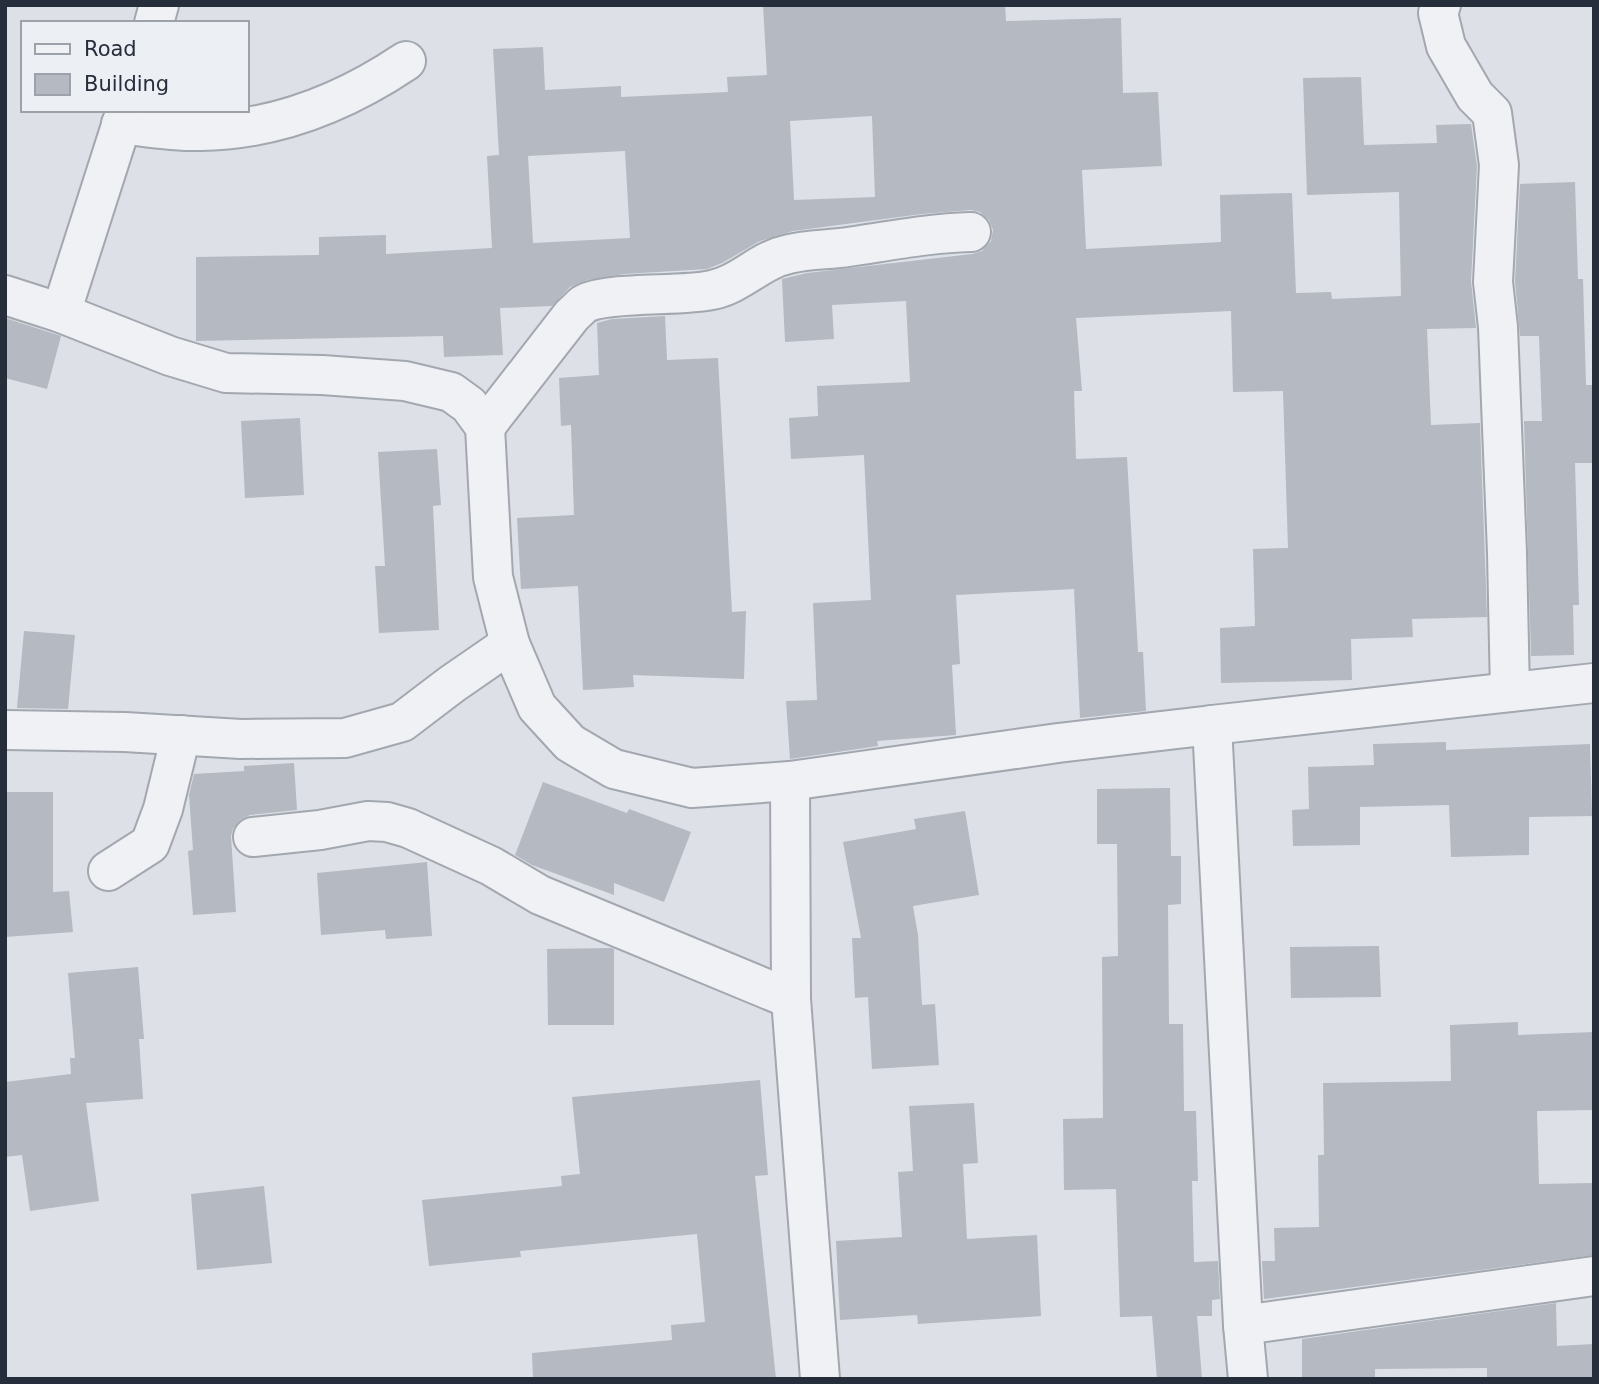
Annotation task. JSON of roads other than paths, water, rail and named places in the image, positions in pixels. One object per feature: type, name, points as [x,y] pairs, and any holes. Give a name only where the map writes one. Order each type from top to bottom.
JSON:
[{"type":"street","points":[[1440,5],[1438,13],[1446,46],[1475,96],[1492,113],[1499,165],[1493,282],[1498,327],[1510,692]]},
{"type":"street","points":[[61,313],[124,117],[201,131],[264,124],[307,114],[375,82],[407,61]]},
{"type":"street","points":[[485,427],[572,315],[585,304],[611,298],[678,295],[719,288],[742,279],[755,268],[789,253],[935,233],[971,232]]},
{"type":"street","points":[[5,295],[61,313],[170,356],[226,373],[322,375],[405,381],[451,392],[469,405],[485,427],[493,577],[510,644],[537,707],[570,743],[614,769],[692,788],[790,781],[1058,743],[1594,683]]},
{"type":"street","points":[[5,730],[241,739],[345,738],[402,722],[510,644]]},
{"type":"street","points":[[1212,725],[1248,1379]]},
{"type":"street","points":[[108,871],[150,844],[163,809],[181,735]]},
{"type":"street","points":[[790,781],[791,999],[820,1379]]},
{"type":"street","points":[[253,837],[320,830],[368,821],[397,825],[438,840],[491,866],[540,895],[791,999]]},
{"type":"street","points":[[1243,1325],[1594,1276]]}]
